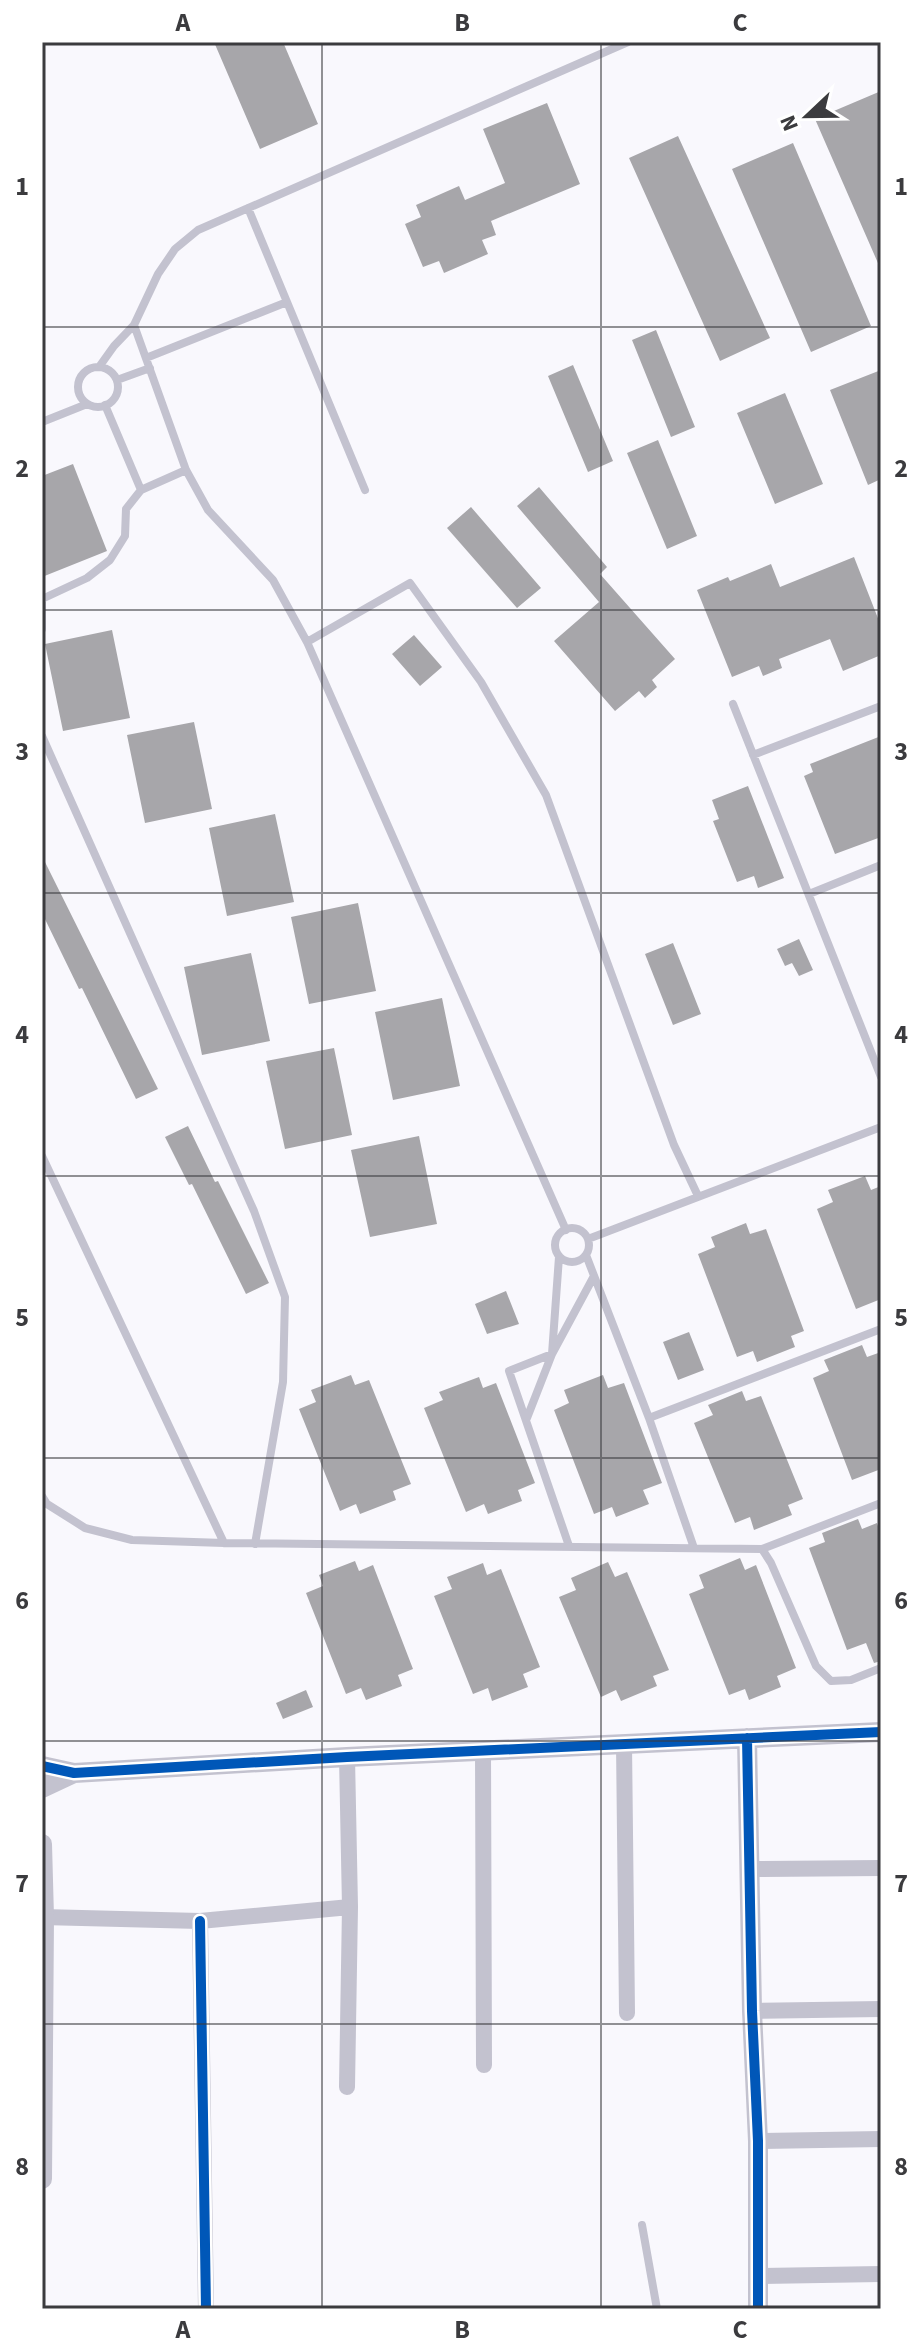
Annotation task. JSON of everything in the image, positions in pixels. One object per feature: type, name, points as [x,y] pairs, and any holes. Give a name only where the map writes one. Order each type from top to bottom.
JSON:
[{"type":"street","points":[[42,1766],[74,1773],[881,1732]]},
{"type":"street","points":[[747,1738],[752,2011],[758,2141],[758,2309]]},
{"type":"street","points":[[624,1743],[627,2013]]},
{"type":"street","points":[[483,1750],[484,2065]]},
{"type":"street","points":[[347,1757],[350,1907],[347,2087]]},
{"type":"street","points":[[42,1788],[74,1773]]},
{"type":"street","points":[[42,1844],[42,2179]]},
{"type":"street","points":[[750,1869],[881,1868]]},
{"type":"street","points":[[43,1917],[200,1921],[350,1907]]},
{"type":"street","points":[[200,1921],[206,2309]]},
{"type":"street","points":[[752,2011],[881,2009]]},
{"type":"street","points":[[758,2141],[881,2139]]},
{"type":"street","points":[[757,2276],[881,2274]]},
{"type":"lane","points":[[99,367],[134,325],[158,274],[175,249],[198,230],[628,42]]},
{"type":"lane","points":[[248,208],[365,490]]},
{"type":"lane","points":[[146,358],[287,302]]},
{"type":"lane","points":[[134,325],[186,470],[208,510],[273,580],[307,642],[566,1230]]},
{"type":"lane","points":[[99,367],[107,369],[117,380],[116,397],[105,405],[95,407],[87,404],[78,392],[85,372],[99,367]]},
{"type":"lane","points":[[117,380],[150,368]]},
{"type":"lane","points":[[42,422],[87,404]]},
{"type":"lane","points":[[105,405],[141,490]]},
{"type":"lane","points":[[42,629],[42,599],[87,578],[110,560],[125,536],[126,509],[141,490],[186,470]]},
{"type":"lane","points":[[307,642],[410,583],[481,682],[546,795],[669,1132],[698,1196]]},
{"type":"lane","points":[[733,704],[881,1077]]},
{"type":"lane","points":[[753,755],[881,706]]},
{"type":"lane","points":[[42,736],[254,1211],[285,1297],[283,1382],[255,1544]]},
{"type":"lane","points":[[809,894],[881,865]]},
{"type":"lane","points":[[588,1239],[881,1127]]},
{"type":"lane","points":[[42,1156],[224,1543]]},
{"type":"lane","points":[[586,1255],[571,1263],[559,1257],[556,1239],[566,1230],[578,1230],[588,1239]]},
{"type":"lane","points":[[588,1239],[586,1255],[649,1418],[694,1548]]},
{"type":"lane","points":[[552,1354],[559,1257]]},
{"type":"lane","points":[[527,1419],[552,1354],[594,1276]]},
{"type":"lane","points":[[649,1418],[881,1329]]},
{"type":"lane","points":[[552,1354],[509,1371],[569,1546]]},
{"type":"lane","points":[[42,1496],[47,1504],[85,1528],[132,1540],[762,1549],[881,1503]]},
{"type":"lane","points":[[762,1549],[816,1666],[831,1681],[851,1680],[881,1668]]},
{"type":"lane","points":[[642,2225],[657,2309]]},
{"type":"building","points":[[214,42],[283,42],[318,124],[260,149]]},
{"type":"building","points":[[881,91],[881,270],[815,119]]},
{"type":"building","points":[[547,103],[580,184],[491,221],[496,235],[482,240],[488,254],[444,273],[439,261],[423,267],[405,224],[421,217],[416,205],[459,186],[465,200],[505,183],[483,129]]},
{"type":"building","points":[[678,136],[770,338],[720,361],[629,158]]},
{"type":"building","points":[[793,143],[871,326],[811,352],[732,169]]},
{"type":"building","points":[[656,330],[695,427],[671,437],[632,340]]},
{"type":"building","points":[[573,365],[613,461],[588,472],[548,376]]},
{"type":"building","points":[[881,370],[881,479],[868,485],[830,390]]},
{"type":"building","points":[[785,393],[823,484],[775,504],[737,413]]},
{"type":"building","points":[[658,440],[697,536],[667,549],[627,453]]},
{"type":"building","points":[[73,464],[107,551],[42,577],[42,476]]},
{"type":"building","points":[[539,487],[607,567],[600,574],[675,659],[652,680],[657,687],[645,698],[639,691],[615,711],[554,641],[599,602],[517,506]]},
{"type":"building","points":[[471,507],[541,588],[517,608],[447,528]]},
{"type":"building","points":[[854,557],[881,626],[881,655],[843,671],[830,639],[779,659],[782,668],[763,676],[759,666],[732,677],[697,590],[728,577],[730,581],[771,564],[780,587]]},
{"type":"building","points":[[112,630],[130,718],[63,731],[45,644]]},
{"type":"building","points":[[414,635],[442,667],[420,686],[392,654]]},
{"type":"building","points":[[194,722],[212,809],[145,823],[127,735]]},
{"type":"building","points":[[881,736],[881,837],[835,854],[804,776],[813,772],[810,764]]},
{"type":"building","points":[[748,786],[784,878],[758,888],[754,876],[737,882],[713,821],[719,819],[712,800]]},
{"type":"building","points":[[275,814],[294,902],[227,916],[209,828]]},
{"type":"building","points":[[42,856],[158,1089],[136,1099],[42,913]]},
{"type":"building","points":[[358,903],[376,991],[309,1004],[291,917]]},
{"type":"building","points":[[799,939],[813,970],[799,976],[792,963],[785,966],[777,949]]},
{"type":"building","points":[[673,943],[701,1014],[673,1025],[645,954]]},
{"type":"building","points":[[251,953],[270,1041],[202,1055],[184,967]]},
{"type":"building","points":[[442,998],[460,1086],[393,1100],[375,1012]]},
{"type":"building","points":[[334,1048],[352,1135],[285,1149],[266,1061]]},
{"type":"building","points":[[188,1126],[269,1283],[246,1294],[192,1184],[189,1185],[165,1137]]},
{"type":"building","points":[[419,1136],[437,1224],[370,1237],[351,1150]]},
{"type":"building","points":[[865,1176],[871,1190],[881,1186],[881,1299],[856,1309],[817,1209],[833,1202],[828,1190]]},
{"type":"building","points":[[746,1223],[750,1234],[766,1229],[804,1331],[791,1336],[795,1347],[757,1362],[753,1351],[737,1357],[698,1254],[715,1247],[711,1237]]},
{"type":"building","points":[[506,1291],[519,1324],[487,1334],[475,1304]]},
{"type":"building","points":[[689,1332],[704,1370],[678,1380],[663,1342]]},
{"type":"building","points":[[862,1345],[867,1357],[881,1352],[881,1469],[852,1480],[813,1378],[829,1371],[824,1360]]},
{"type":"building","points":[[351,1375],[355,1385],[369,1380],[411,1484],[393,1491],[396,1500],[360,1514],[356,1504],[340,1511],[299,1409],[316,1402],[311,1390]]},
{"type":"building","points":[[603,1375],[608,1388],[624,1383],[662,1483],[643,1490],[649,1504],[616,1517],[612,1507],[594,1514],[554,1410],[569,1403],[564,1390]]},
{"type":"building","points":[[479,1377],[483,1388],[496,1383],[535,1483],[518,1490],[522,1501],[488,1514],[484,1504],[466,1512],[424,1408],[443,1400],[439,1392]]},
{"type":"building","points":[[742,1391],[746,1401],[761,1396],[803,1499],[788,1505],[792,1515],[754,1530],[750,1517],[735,1523],[694,1423],[713,1415],[708,1405]]},
{"type":"building","points":[[858,1519],[862,1529],[877,1523],[881,1535],[881,1661],[874,1663],[866,1643],[847,1650],[809,1548],[825,1542],[822,1533]]},
{"type":"building","points":[[740,1558],[745,1570],[756,1565],[796,1668],[777,1676],[781,1687],[749,1700],[745,1689],[729,1695],[689,1594],[704,1588],[699,1575]]},
{"type":"building","points":[[355,1561],[359,1571],[373,1565],[413,1669],[398,1675],[402,1686],[366,1700],[361,1688],[346,1694],[306,1593],[323,1586],[319,1575]]},
{"type":"building","points":[[608,1562],[615,1577],[627,1572],[669,1670],[653,1676],[657,1686],[621,1701],[616,1690],[601,1697],[559,1597],[576,1590],[571,1578]]},
{"type":"building","points":[[483,1563],[487,1575],[501,1569],[540,1667],[523,1674],[528,1687],[492,1701],[488,1688],[473,1694],[434,1596],[452,1589],[447,1577]]},
{"type":"building","points":[[306,1690],[313,1707],[283,1719],[276,1703]]},
{"type":"cycle path","points":[[42,1766],[74,1773],[881,1732]]},
{"type":"cycle path","points":[[747,1738],[752,2011],[758,2141],[758,2309]]},
{"type":"cycle path","points":[[200,1921],[206,2309]]}]
